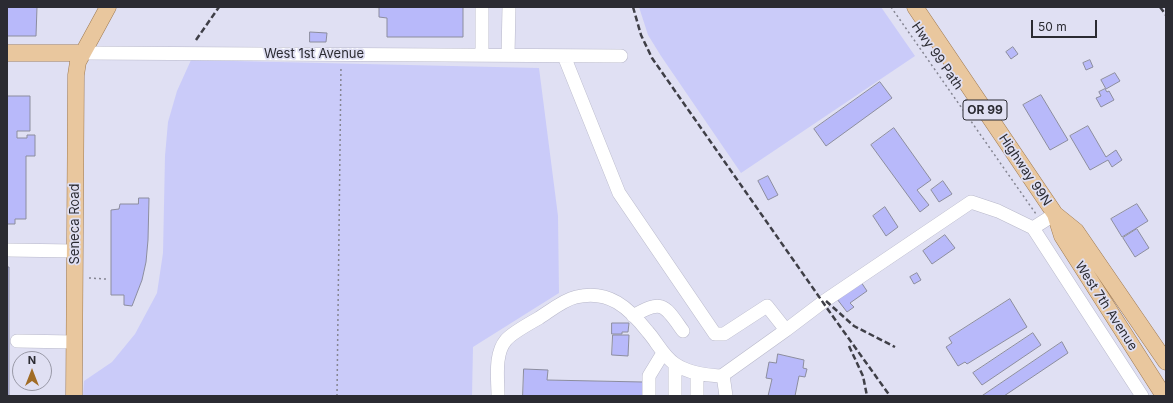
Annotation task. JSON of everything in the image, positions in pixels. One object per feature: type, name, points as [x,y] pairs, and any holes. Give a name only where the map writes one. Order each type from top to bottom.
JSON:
[{"type":"main road","name":"Seneca Road","points":[[74,396],[76,75],[78,62],[108,7]]},
{"type":"main road","name":"Highway 99N","points":[[915,7],[1043,221]]},
{"type":"main road","name":"West 1st Avenue","points":[[7,53],[83,53]]},
{"type":"main road","name":"OR 99","points":[[1043,221],[1076,231],[1166,362]]},
{"type":"main road","name":"West 7th Avenue","points":[[1043,221],[1062,236],[1164,396]]},
{"type":"lane","points":[[482,7],[482,55]]},
{"type":"lane","points":[[508,55],[509,7]]},
{"type":"lane","name":"West 1st Avenue","points":[[83,53],[622,56]]},
{"type":"lane","points":[[564,56],[619,193],[715,334],[724,334],[767,306],[786,330]]},
{"type":"lane","points":[[498,396],[500,349],[507,339],[554,308],[575,297],[587,295],[609,298],[622,304],[648,332],[663,353],[675,364],[689,372],[719,376],[786,330],[825,300],[971,202],[998,211],[1043,221],[1142,396]]},
{"type":"lane","points":[[7,250],[75,251]]},
{"type":"lane","points":[[633,316],[645,309],[656,306],[667,309],[683,331]]},
{"type":"lane","points":[[16,341],[74,342]]},
{"type":"lane","points":[[649,396],[649,376],[663,353]]},
{"type":"lane","points":[[675,364],[675,395]]},
{"type":"lane","points":[[697,373],[697,396]]},
{"type":"lane","points":[[723,374],[726,396]]},
{"type":"path","name":"Hwy 99 Path","points":[[891,7],[1043,221]]},
{"type":"path","points":[[337,396],[342,54]]},
{"type":"path","points":[[89,278],[106,279]]},
{"type":"shaded area","points":[[639,7],[881,7],[915,56],[741,173],[648,35]]},
{"type":"shaded area","points":[[191,60],[539,68],[558,216],[559,293],[473,347],[472,396],[83,396],[84,381],[112,362],[135,334],[157,293],[163,253],[165,156],[168,122],[177,91]]},
{"type":"building","points":[[7,7],[37,7],[36,36],[7,36]]},
{"type":"building","points":[[352,7],[463,7],[463,37],[387,37],[387,18],[379,17],[379,8]]},
{"type":"building","points":[[310,32],[327,33],[326,42],[310,42]]},
{"type":"building","points":[[1013,47],[1018,54],[1011,59],[1006,52]]},
{"type":"building","points":[[1090,60],[1093,67],[1086,70],[1083,63]]},
{"type":"building","points":[[1115,73],[1120,81],[1106,89],[1101,80]]},
{"type":"building","points":[[880,82],[892,98],[826,146],[814,129]]},
{"type":"building","points":[[1105,89],[1107,92],[1109,91],[1114,100],[1101,107],[1096,98],[1101,96],[1099,92]]},
{"type":"building","points":[[1041,95],[1068,140],[1050,150],[1023,105]]},
{"type":"building","points":[[7,96],[30,96],[30,131],[17,131],[17,138],[27,138],[27,135],[35,135],[35,156],[26,156],[26,219],[15,219],[15,224],[7,224]]},
{"type":"building","points":[[1088,126],[1106,157],[1116,150],[1122,160],[1112,167],[1108,160],[1090,170],[1070,136]]},
{"type":"building","points":[[894,128],[931,180],[917,190],[929,205],[920,212],[871,145]]},
{"type":"building","points":[[768,176],[778,195],[768,200],[758,181]]},
{"type":"building","points":[[943,181],[952,194],[939,202],[931,190]]},
{"type":"building","points":[[139,198],[149,198],[148,240],[146,262],[142,280],[132,306],[124,305],[124,295],[111,295],[111,210],[119,209],[120,204],[138,204]]},
{"type":"building","points":[[1137,204],[1148,221],[1122,237],[1111,219]]},
{"type":"building","points":[[885,207],[898,227],[886,236],[873,216]]},
{"type":"building","points":[[1137,229],[1149,248],[1135,257],[1123,238]]},
{"type":"building","points":[[945,235],[955,248],[932,264],[923,251]]},
{"type":"building","points":[[7,267],[9,267],[9,396],[7,396]]},
{"type":"building","points":[[917,273],[921,280],[914,284],[910,277]]},
{"type":"building","points":[[861,282],[867,291],[850,303],[854,307],[847,312],[837,299]]},
{"type":"building","points":[[1010,299],[1027,327],[967,364],[965,362],[958,366],[946,347],[952,343],[949,338]]},
{"type":"building","points":[[612,323],[629,323],[628,332],[622,332],[622,334],[612,334]]},
{"type":"building","points":[[1033,333],[1041,345],[982,385],[973,373]]},
{"type":"building","points":[[613,335],[629,335],[628,356],[612,355]]},
{"type":"building","points":[[1062,342],[1068,353],[1004,396],[982,396]]},
{"type":"building","points":[[778,354],[804,360],[803,368],[807,369],[805,377],[799,376],[795,396],[768,396],[772,379],[766,378],[769,362],[776,363]]},
{"type":"building","points":[[524,369],[548,370],[547,380],[643,382],[643,396],[523,396]]},
{"type":"railway","points":[[196,40],[219,7]]},
{"type":"railway","points":[[633,7],[641,35],[652,58],[890,396]]},
{"type":"railway","points":[[1160,7],[1166,15]]},
{"type":"railway","points":[[826,301],[854,326],[895,347]]},
{"type":"railway","points":[[849,346],[863,376],[867,396]]}]
